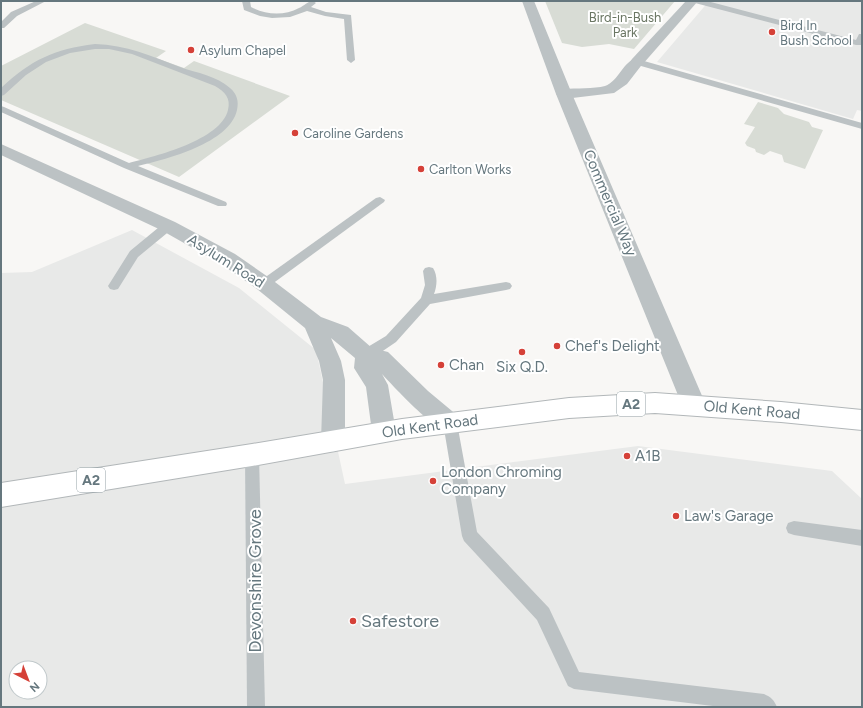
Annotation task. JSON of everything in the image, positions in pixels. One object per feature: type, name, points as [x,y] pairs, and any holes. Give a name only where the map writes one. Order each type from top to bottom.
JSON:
[{"type":"highway","name":"Old Kent Road","points":[[1,494],[252,455],[384,432],[569,408],[655,404],[694,405],[767,410],[862,420]]},
{"type":"street","name":"Commercial Way","points":[[528,1],[564,94],[694,405]]},
{"type":"street","points":[[564,94],[609,90],[622,81],[637,62],[692,1]]},
{"type":"street","name":"Asylum Road","points":[[1,149],[168,226],[228,259],[264,284],[314,323],[340,333],[366,355],[380,358],[420,398],[450,423]]},
{"type":"street","points":[[314,323],[330,361],[334,380],[333,441]]},
{"type":"street","points":[[366,355],[365,368],[377,385],[384,432]]},
{"type":"lane","points":[[1,26],[14,14],[42,1]]},
{"type":"lane","points":[[246,1],[247,8],[263,15],[286,15],[306,8],[312,1]]},
{"type":"lane","points":[[698,1],[859,43],[862,36]]},
{"type":"lane","points":[[306,8],[325,14],[348,17],[351,60]]},
{"type":"lane","points":[[1,93],[31,67],[49,58],[69,51],[106,46],[122,48],[135,52],[210,81],[221,86],[231,95],[234,102],[234,112],[229,121],[218,130],[202,140],[180,150],[160,158],[128,166]]},
{"type":"lane","points":[[637,62],[862,126]]},
{"type":"lane","points":[[1,109],[128,166],[222,204]]},
{"type":"lane","points":[[264,284],[380,200]]},
{"type":"lane","points":[[114,286],[134,254],[168,226]]},
{"type":"lane","points":[[366,355],[391,339],[426,300],[431,285],[429,271]]},
{"type":"lane","points":[[426,300],[506,286]]},
{"type":"lane","points":[[450,423],[470,536],[543,614],[574,680],[764,703],[768,707]]},
{"type":"lane","name":"Devonshire Grove","points":[[252,455],[256,707]]},
{"type":"lane","points":[[794,528],[862,538]]},
{"type":"shaded area","name":"Bird In Bush School","points":[[709,1],[862,1],[862,111],[857,110],[853,119],[657,62]]},
{"type":"shaded area","points":[[132,230],[239,288],[316,350],[345,484],[638,446],[832,471],[862,499],[862,707],[1,707],[1,273],[32,272]]},
{"type":"green space","name":"Bird-in-Bush Park","points":[[545,1],[675,1],[634,49],[609,44],[582,47],[562,43]]},
{"type":"green space","points":[[85,23],[166,51],[156,58],[184,68],[194,61],[290,96],[179,177],[1,100],[1,66]]},
{"type":"green space","points":[[758,102],[778,108],[784,114],[809,122],[812,127],[823,130],[805,169],[784,162],[782,155],[770,151],[764,155],[747,146],[745,143],[755,127],[744,124]]},
{"type":"place","name":"Bird In Bush School","points":[[772,32]]},
{"type":"place","name":"Asylum Chapel","points":[[191,50]]},
{"type":"place","name":"Caroline Gardens","points":[[295,133]]},
{"type":"place","name":"Carlton Works","points":[[421,169]]},
{"type":"place","name":"Chef's Delight","points":[[557,346]]},
{"type":"place","name":"Six Q.D.","points":[[522,352]]},
{"type":"place","name":"Chan","points":[[441,365]]},
{"type":"place","name":"A1B","points":[[627,456]]},
{"type":"place","name":"London Chroming Company","points":[[433,481]]},
{"type":"place","name":"Law's Garage","points":[[676,516]]},
{"type":"place","name":"Safestore","points":[[353,621]]}]
